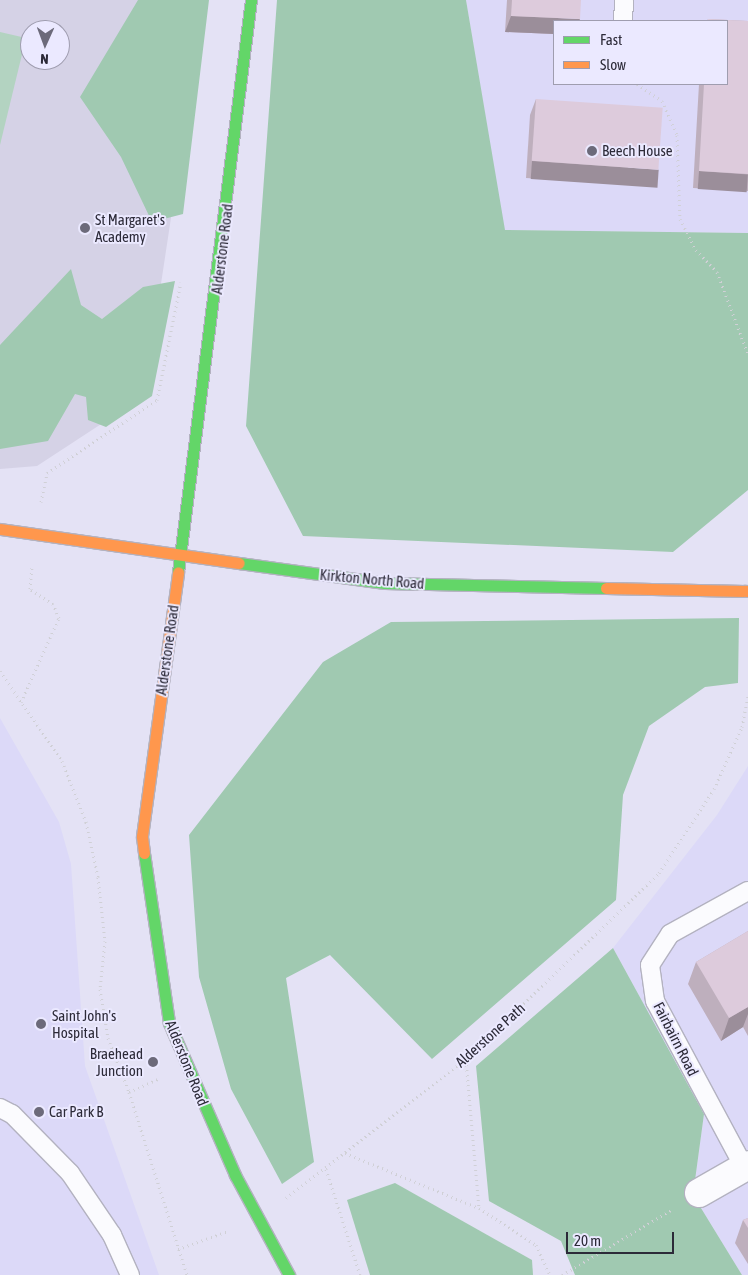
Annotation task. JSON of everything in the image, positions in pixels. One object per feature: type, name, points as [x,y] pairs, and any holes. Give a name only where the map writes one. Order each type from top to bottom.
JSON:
[{"type":"street","name":"Alderstone Road","points":[[251,0],[244,82],[142,836],[169,1023],[235,1175],[288,1275]]},
{"type":"street","name":"Kirkton North Road","points":[[0,529],[385,583],[748,591]]},
{"type":"street","name":"Fairbairn Road","points":[[699,1193],[746,1166]]},
{"type":"lane","points":[[623,20],[624,0]]},
{"type":"lane","name":"Fairbairn Road","points":[[746,1166],[655,1001],[650,965],[670,934],[748,891]]},
{"type":"lane","points":[[0,1108],[12,1114],[70,1173],[112,1236],[130,1275]]},
{"type":"path","points":[[638,85],[662,101],[677,135],[680,219],[696,250],[717,272],[748,354]]},
{"type":"path","points":[[21,702],[58,618],[53,604],[30,589],[35,534],[47,473],[157,400],[182,275]]},
{"type":"path","points":[[0,671],[62,761],[86,822],[98,877],[105,940],[100,989],[108,1038],[129,1092],[187,1275]]},
{"type":"path","name":"Alderstone Path","points":[[286,1198],[466,1059],[659,874],[714,790],[742,727],[748,697]]},
{"type":"path","points":[[466,1059],[479,1208]]},
{"type":"path","points":[[344,1152],[479,1208],[536,1246],[550,1275]]},
{"type":"path","points":[[326,1169],[360,1275]]},
{"type":"path","points":[[562,1275],[699,1193]]},
{"type":"path","points":[[178,1249],[228,1231]]},
{"type":"shaded area","name":"St Margaret's Academy","points":[[0,0],[204,0],[144,396],[37,466],[0,469]]},
{"type":"shaded area","points":[[466,0],[748,0],[748,233],[504,230]]},
{"type":"shaded area","name":"Saint John's Hospital","points":[[0,718],[59,822],[71,864],[85,1066],[159,1275],[0,1275]]},
{"type":"shaded area","points":[[748,766],[748,1275],[742,1275],[693,1195],[704,1114],[613,948],[717,815]]},
{"type":"green space","points":[[138,0],[209,0],[183,214],[152,222],[121,157],[80,97]]},
{"type":"green space","points":[[277,0],[466,0],[505,230],[748,233],[748,490],[673,552],[303,536],[246,426]]},
{"type":"green space","points":[[0,32],[20,37],[20,63],[0,145]]},
{"type":"green space","points":[[71,269],[81,305],[102,319],[143,287],[175,281],[152,396],[106,427],[88,420],[86,397],[75,394],[48,441],[0,449],[0,345]]},
{"type":"green space","points":[[739,618],[738,683],[705,687],[649,726],[623,795],[616,900],[432,1059],[330,955],[286,978],[314,1162],[282,1184],[231,1089],[199,977],[189,835],[323,662],[391,622]]},
{"type":"green space","points":[[613,948],[704,1114],[693,1195],[742,1275],[575,1275],[561,1241],[489,1201],[476,1066]]},
{"type":"green space","points":[[395,1183],[532,1260],[533,1275],[370,1275],[347,1200]]},
{"type":"building","points":[[512,0],[581,0],[580,19],[511,16]]},
{"type":"building","points":[[728,20],[748,21],[748,174],[699,171],[704,85],[728,85]]},
{"type":"building","name":"Beech House","points":[[536,99],[663,108],[658,170],[532,161]]},
{"type":"building","points":[[748,931],[748,1007],[729,1018],[696,962]]},
{"type":"building","points":[[748,1218],[748,1228],[743,1220]]},
{"type":"traffic: fast","points":[[178,572],[251,0]]},
{"type":"traffic: fast","points":[[239,563],[385,583],[606,588]]},
{"type":"traffic: fast","points":[[144,853],[169,1023],[235,1175],[289,1275]]},
{"type":"traffic: slow","points":[[0,529],[239,563]]},
{"type":"traffic: slow","points":[[144,853],[142,836],[178,572]]},
{"type":"traffic: slow","points":[[606,588],[748,591]]},
{"type":"place","name":"Beech House","points":[[592,151]]},
{"type":"place","name":"St Margaret's Academy","points":[[85,228]]},
{"type":"place","name":"Saint John's Hospital","points":[[41,1024]]},
{"type":"place","name":"Braehead Junction","points":[[153,1062]]},
{"type":"place","name":"Car Park B","points":[[39,1112]]}]
